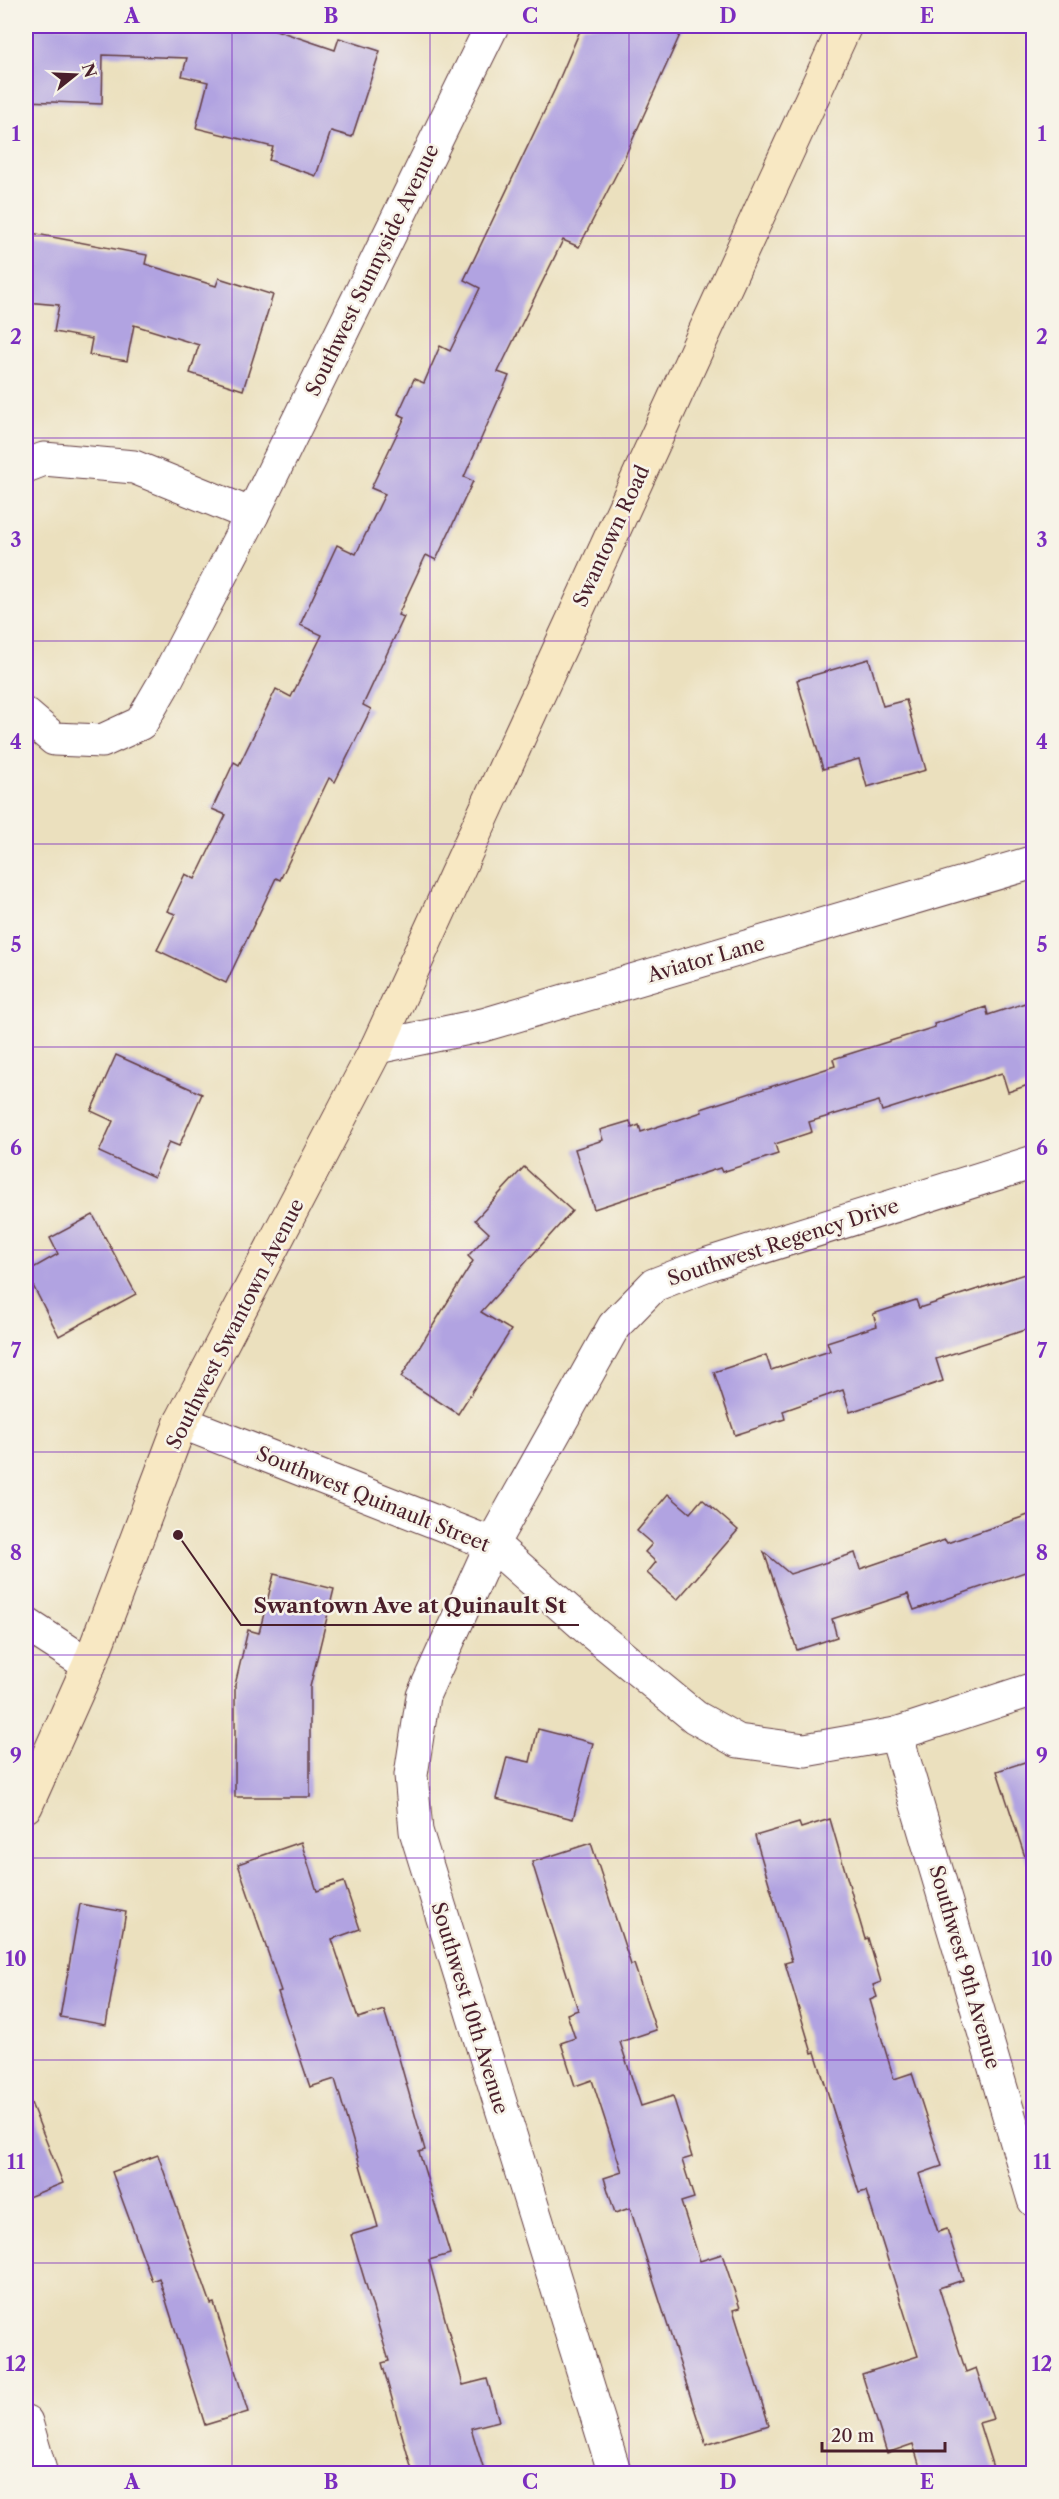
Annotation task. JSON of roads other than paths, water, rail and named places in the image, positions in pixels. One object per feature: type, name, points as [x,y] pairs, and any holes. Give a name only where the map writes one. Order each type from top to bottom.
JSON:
[{"type":"street","name":"Southwest Sunnyside Avenue","points":[[26,715],[54,739],[102,741],[141,723],[252,516],[492,26]]},
{"type":"street","name":"Swantown Road","points":[[377,1047],[845,26]]},
{"type":"street","points":[[26,466],[44,459],[134,467],[252,516]]},
{"type":"street","name":"Aviator Lane","points":[[377,1047],[483,1024],[1034,862]]},
{"type":"street","name":"Southwest Swantown Avenue","points":[[26,1806],[89,1665],[181,1422],[377,1047]]},
{"type":"street","name":"Southwest Regency Drive","points":[[492,1544],[614,1326],[654,1285],[708,1264],[1034,1162]]},
{"type":"street","name":"Southwest Quinault Street","points":[[181,1422],[492,1544],[593,1633],[695,1717],[738,1741],[805,1750],[896,1734],[1034,1689]]},
{"type":"street","name":"Southwest 10th Avenue","points":[[492,1544],[423,1696],[411,1775],[416,1831],[615,2474]]},
{"type":"street","points":[[26,1624],[89,1665]]},
{"type":"street","name":"Southwest 9th Avenue","points":[[896,1734],[1034,2200]]},
{"type":"street","points":[[26,2421],[41,2474]]},
{"type":"place","name":"Swantown Ave at Quinault St","points":[[178,1535]]}]
